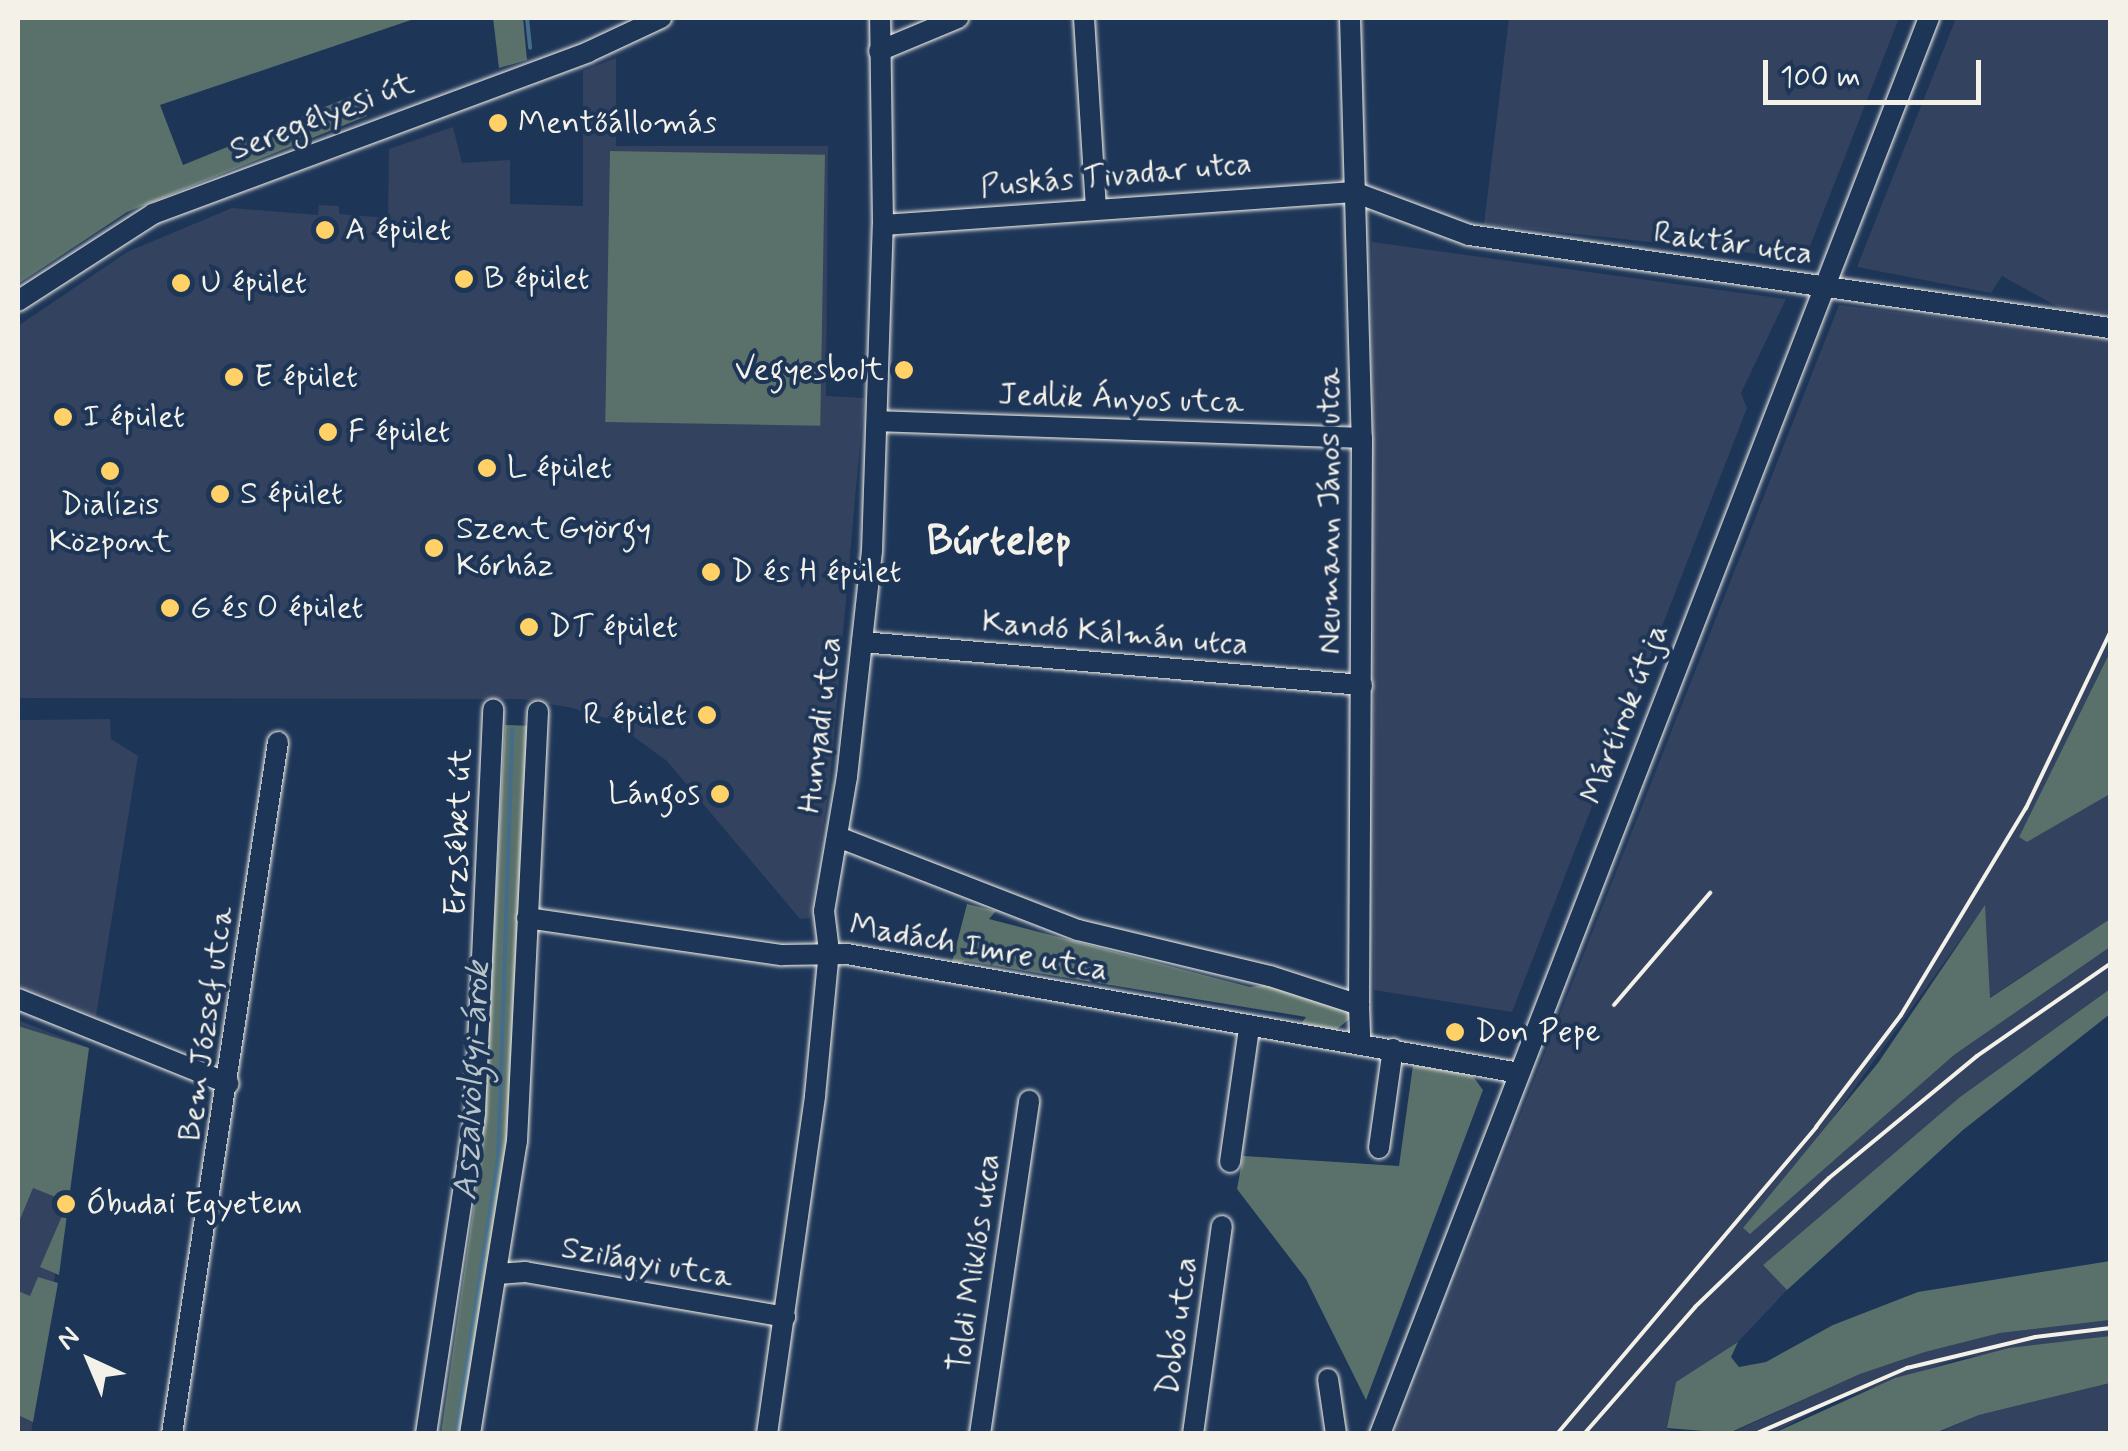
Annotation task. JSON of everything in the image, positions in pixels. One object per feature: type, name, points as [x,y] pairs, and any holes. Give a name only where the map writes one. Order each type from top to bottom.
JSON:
[{"type":"street","name":"Seregélyesi út","points":[[18,301],[153,214],[588,52],[661,18]]},
{"type":"street","name":"Hunyadi utca","points":[[766,1434],[785,1318],[829,951],[824,911],[838,837],[862,642],[877,421],[883,224],[880,18]]},
{"type":"street","points":[[879,51],[958,18]]},
{"type":"street","points":[[1084,18],[1096,208]]},
{"type":"street","name":"Neumann János utca","points":[[1350,18],[1362,438],[1359,1005]]},
{"type":"street","name":"Mártírok útja","points":[[1380,1434],[1820,286],[1929,18]]},
{"type":"street","name":"Puskás Tivadar utca","points":[[883,224],[1354,192]]},
{"type":"street","name":"Raktár utca","points":[[1354,192],[1469,234],[2110,328]]},
{"type":"street","name":"Jedlik Ányos utca","points":[[877,421],[1362,438]]},
{"type":"street","name":"Kandó Kálmán utca","points":[[862,642],[1362,685]]},
{"type":"street","name":"Erzsébet út","points":[[426,1434],[475,1112],[493,709]]},
{"type":"street","points":[[470,1434],[517,1141],[538,712]]},
{"type":"street","name":"Bem József utca","points":[[172,1434],[229,1084],[278,742]]},
{"type":"street","name":"Madách Imre utca","points":[[838,837],[1078,930],[1270,976],[1359,1005]]},
{"type":"street","name":"Madách Imre utca","points":[[528,918],[782,956],[829,951],[1249,1029],[1360,1042],[1519,1073]]},
{"type":"street","points":[[18,999],[229,1084]]},
{"type":"street","points":[[1359,1005],[1360,1042]]},
{"type":"street","points":[[1230,1162],[1249,1029]]},
{"type":"street","points":[[1379,1148],[1393,1048]]},
{"type":"street","name":"Toldi Miklós utca","points":[[980,1434],[1029,1101]]},
{"type":"street","name":"Dobó utca","points":[[1194,1434],[1222,1226]]},
{"type":"street","name":"Szilágyi utca","points":[[497,1274],[525,1272],[785,1318]]},
{"type":"street","points":[[1328,1379],[1336,1434]]},
{"type":"shaded area","points":[[1509,18],[1899,18],[1805,259],[1484,224]]},
{"type":"shaded area","points":[[1956,18],[2110,18],[2110,313],[2067,312],[2002,276],[1991,293],[1857,267]]},
{"type":"shaded area","name":"Szent György Kórház","points":[[616,58],[616,146],[828,146],[826,396],[864,398],[830,780],[810,918],[800,919],[667,761],[611,720],[573,708],[521,699],[18,698],[18,326],[127,252],[232,208],[318,215],[319,205],[339,206],[339,214],[388,218],[389,149],[453,127],[462,163],[510,160],[510,204],[583,206],[583,71]]},
{"type":"shaded area","points":[[1372,242],[1786,299],[1741,393],[1747,408],[1512,1012],[1374,990]]},
{"type":"shaded area","points":[[1839,305],[2110,338],[2110,652],[2019,837],[2027,841],[2110,794],[2110,919],[1989,998],[1984,907],[1750,1234],[1954,1055],[2110,947],[2110,989],[1960,1097],[1763,1265],[1787,1290],[1738,1342],[1676,1382],[1667,1428],[1673,1433],[1395,1434]]},
{"type":"shaded area","points":[[110,719],[111,739],[138,756],[96,1016],[18,985],[18,720]]},
{"type":"shaded area","points":[[18,1020],[89,1048],[31,1434],[18,1433]]},
{"type":"shaded area","points":[[2110,1320],[2110,1336],[1958,1359],[1831,1402],[1774,1433],[1729,1434],[1860,1374],[1925,1352],[2000,1333]]},
{"type":"shaded area","points":[[2110,1383],[2110,1433],[1935,1434],[1979,1415]]},
{"type":"green space","points":[[18,18],[417,18],[160,105],[183,165],[359,93],[367,116],[127,212],[18,284]]},
{"type":"green space","points":[[493,18],[523,18],[527,60],[499,68]]},
{"type":"green space","points":[[610,151],[825,155],[820,426],[605,422]]},
{"type":"green space","points":[[2110,652],[2110,794],[2027,842],[2019,837]]},
{"type":"green space","points":[[505,725],[532,726],[515,1146],[469,1433],[441,1434],[482,1148]]},
{"type":"green space","points":[[967,904],[996,911],[989,919],[1250,987],[1299,980],[1354,1015],[1336,1030],[1301,1024],[1306,1017],[965,961],[951,966]]},
{"type":"green space","points":[[1985,905],[1990,998],[2110,919],[2110,947],[1954,1055],[1750,1234],[1743,1228],[1878,1063]]},
{"type":"green space","points":[[2110,989],[2110,1014],[1963,1130],[1787,1290],[1763,1265],[1960,1097]]},
{"type":"green space","points":[[18,1026],[89,1048],[59,1275],[40,1267],[68,1202],[33,1188],[18,1224]]},
{"type":"green space","points":[[1413,1065],[1472,1075],[1483,1090],[1366,1400],[1306,1279],[1237,1189],[1243,1156],[1399,1166]]},
{"type":"green space","points":[[2110,1261],[2110,1320],[2000,1333],[1925,1352],[1860,1374],[1729,1433],[1667,1428],[1676,1382],[1738,1342],[1731,1357],[1739,1367],[1766,1362],[1833,1325],[1918,1292]]},
{"type":"green space","points":[[38,1277],[58,1283],[33,1422],[18,1415],[18,1291],[30,1296]]},
{"type":"green space","points":[[2110,1336],[2110,1383],[1979,1415],[1935,1433],[1774,1433],[1895,1378],[2009,1348]]},
{"type":"waterway","name":"Aszalvölgyi-árok","points":[[527,18],[530,48]]},
{"type":"waterway","name":"Aszalvölgyi-árok","points":[[456,1434],[498,1161],[512,729]]},
{"type":"railway","points":[[1557,1434],[1816,1127],[1901,1015],[2026,808],[2110,633]]},
{"type":"railway","points":[[1614,1005],[1710,893]]},
{"type":"railway","points":[[1584,1434],[1695,1307],[1829,1178],[1977,1056],[2110,964]]},
{"type":"railway","points":[[1755,1434],[1907,1368],[2035,1337],[2110,1328]]},
{"type":"place","name":"Mentőállomás","points":[[498,123]]},
{"type":"place","name":"A épület","points":[[325,230]]},
{"type":"place","name":"B épület","points":[[464,279]]},
{"type":"place","name":"U épület","points":[[181,283]]},
{"type":"place","name":"Vegyesbolt","points":[[904,370]]},
{"type":"place","name":"E épület","points":[[234,377]]},
{"type":"place","name":"I épület","points":[[63,417]]},
{"type":"place","name":"F épület","points":[[328,432]]},
{"type":"place","name":"L épület","points":[[487,468]]},
{"type":"place","name":"Dialízis Központ","points":[[110,471]]},
{"type":"place","name":"S épület","points":[[220,494]]},
{"type":"place","name":"Szent György Kórház","points":[[434,548]]},
{"type":"place","name":"D és H épület","points":[[711,572]]},
{"type":"place","name":"G és O épület","points":[[170,608]]},
{"type":"place","name":"DT épület","points":[[529,627]]},
{"type":"place","name":"R épület","points":[[707,715]]},
{"type":"place","name":"Lángos","points":[[720,794]]},
{"type":"place","name":"Don Pepe","points":[[1455,1032]]},
{"type":"place","name":"Óbudai Egyetem","points":[[66,1204]]},
{"type":"district","name":"Búrtelep","points":[[999,543]]}]
